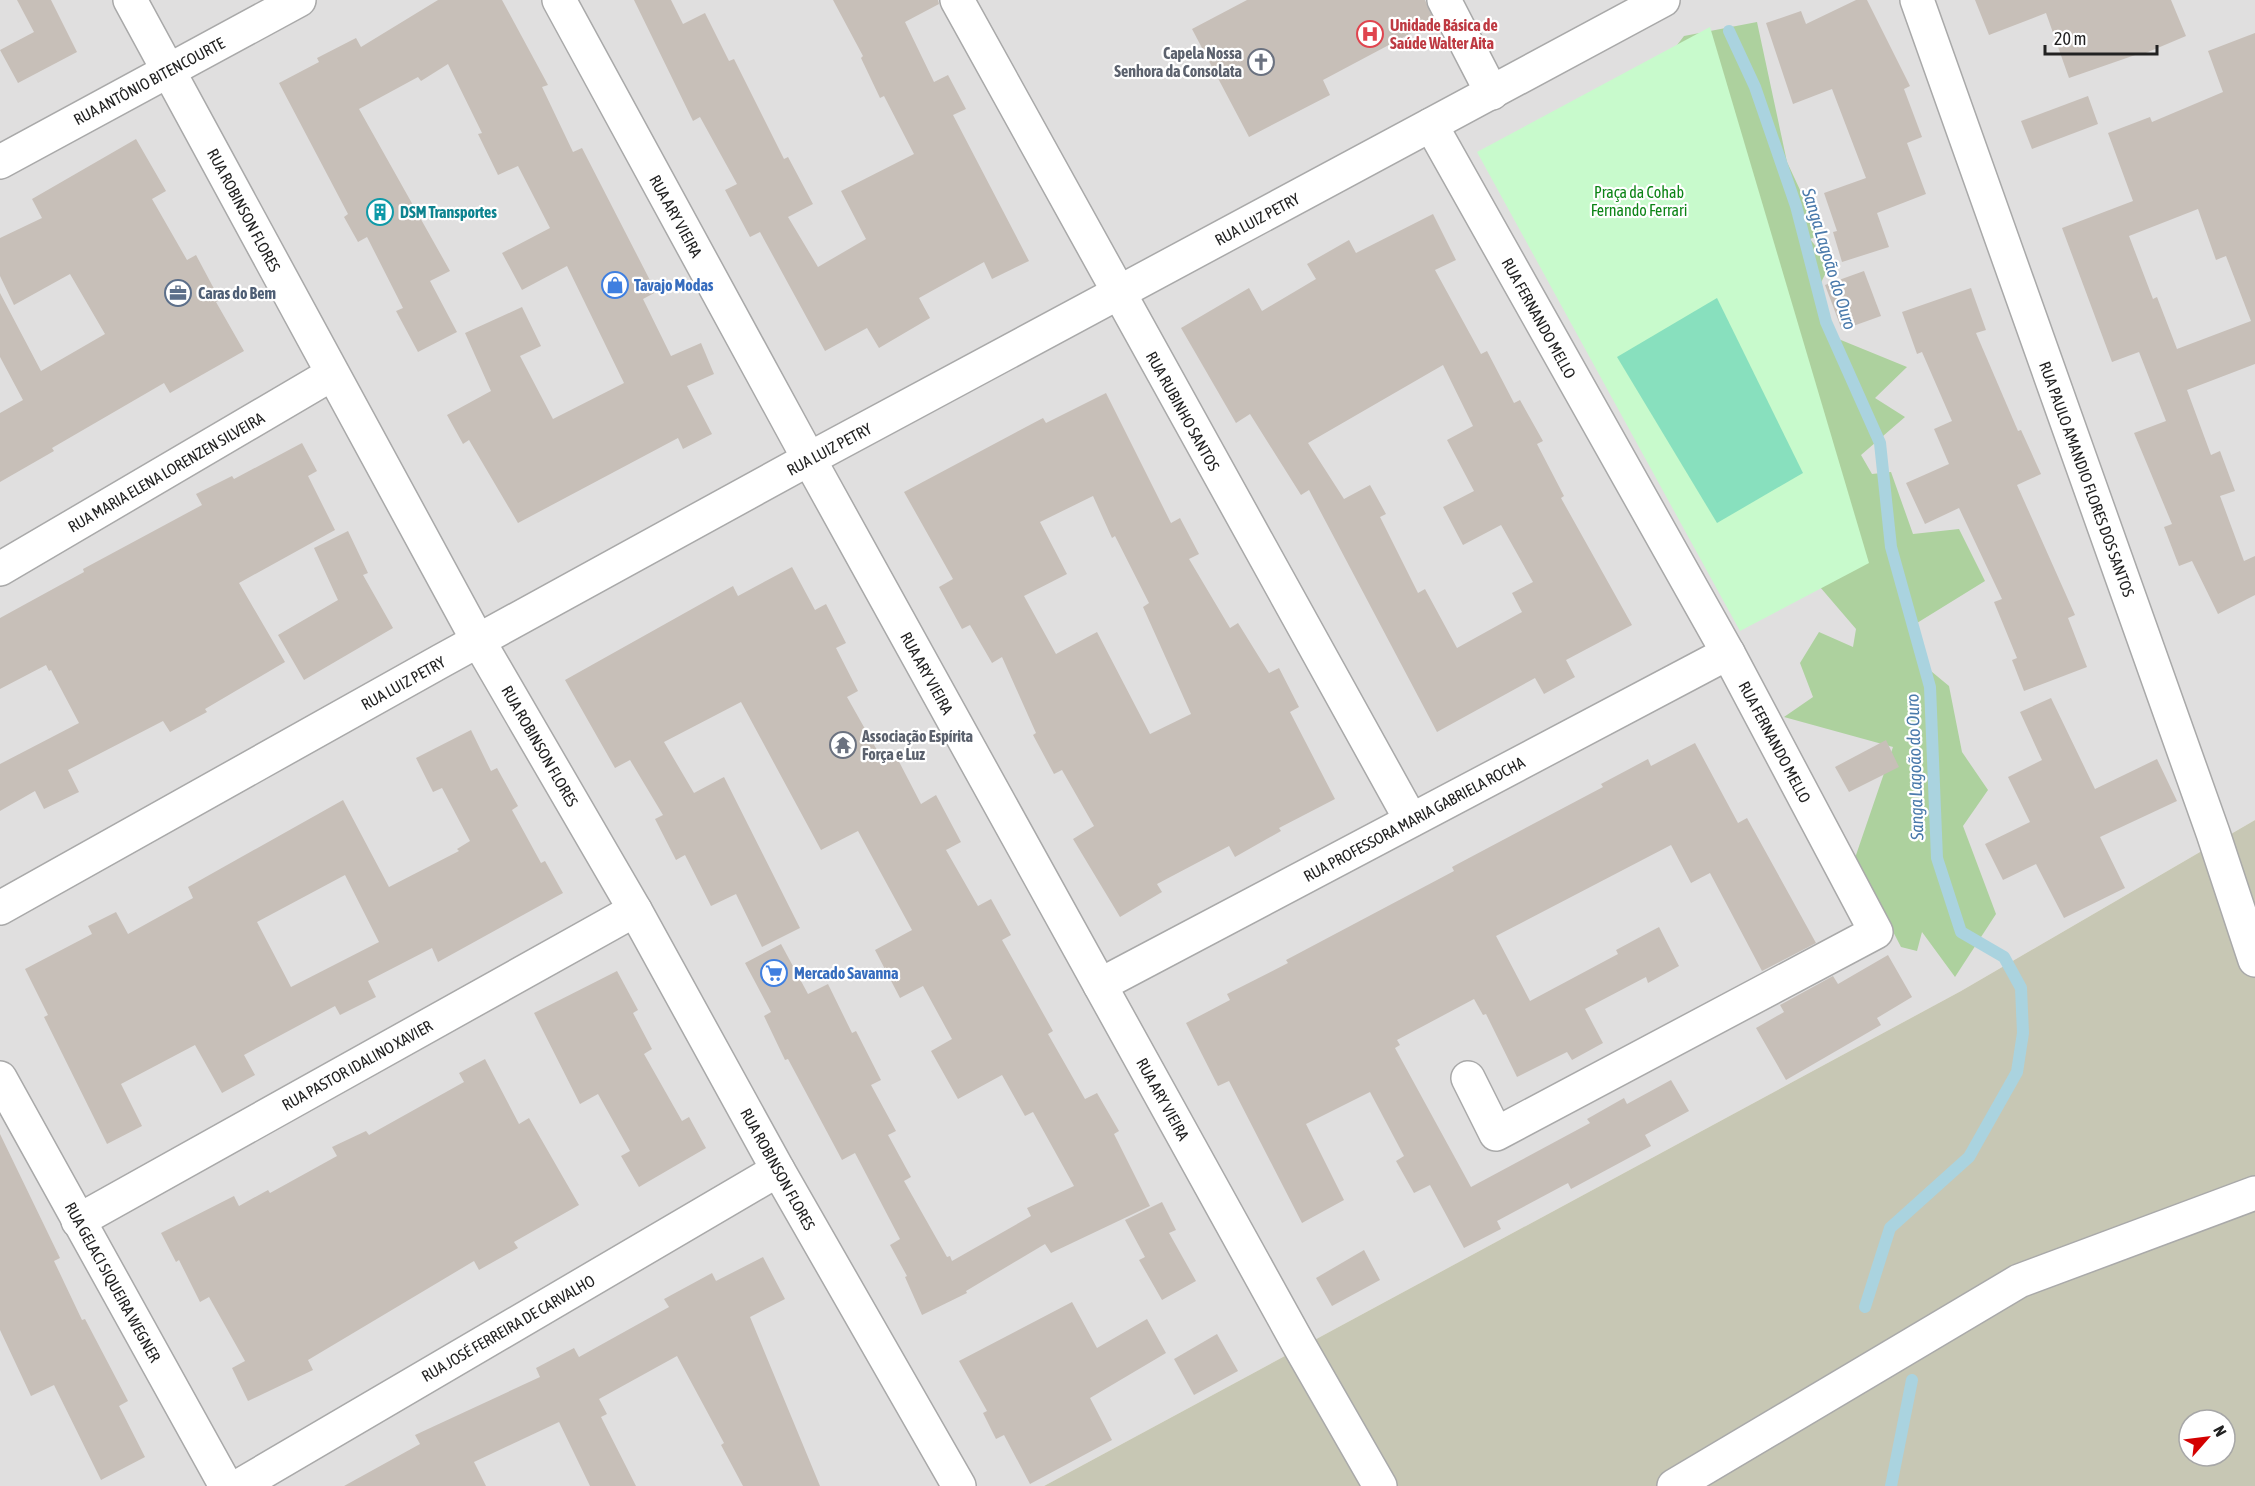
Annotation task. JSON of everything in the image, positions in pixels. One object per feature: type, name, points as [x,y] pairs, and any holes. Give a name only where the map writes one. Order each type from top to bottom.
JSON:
[{"type":"street","name":"RUA ROBINSON FLORES","points":[[130,0],[479,640],[635,909],[778,1170],[959,1486]]},
{"type":"street","name":"RUA ANTÔNIO BITENCOURTE","points":[[0,162],[299,0]]},
{"type":"street","name":"RUA ARY VIEIRA","points":[[560,0],[809,459],[1299,1345],[1380,1486]]},
{"type":"street","name":"RUA RUBINHO SANTOS","points":[[957,0],[1411,820]]},
{"type":"street","points":[[1444,0],[1491,93]]},
{"type":"street","name":"RUA LUIZ PETRY","points":[[0,908],[479,640],[809,459],[1663,0]]},
{"type":"street","name":"RUA PAULO AMANDIO FLORES DOS SANTOS","points":[[1917,0],[2213,833],[2255,960]]},
{"type":"street","name":"RUA FERNANDO MELLO","points":[[1431,125],[1728,653],[1875,933],[1496,1134],[1468,1078]]},
{"type":"street","name":"RUA MARIA ELENA LORENZEN SILVEIRA","points":[[0,569],[332,374]]},
{"type":"street","name":"RUA PROFESSORA MARIA GABRIELA ROCHA","points":[[1100,985],[1728,653]]},
{"type":"street","name":"RUA PASTOR IDALINO XAVIER","points":[[78,1221],[635,909]]},
{"type":"street","name":"RUA GELACI SIQUEIRA WEGNER","points":[[0,1078],[226,1486]]},
{"type":"street","name":"RUA JOSÉ FERREIRA DE CARVALHO","points":[[239,1486],[778,1170]]},
{"type":"street","points":[[1674,1486],[2019,1281],[2255,1193]]},
{"type":"shaded area","points":[[0,0],[2255,0],[2255,820],[1961,991],[1044,1486],[0,1486]]},
{"type":"shaded area","points":[[2255,820],[2255,1486],[1044,1486],[1961,991]]},
{"type":"green space","points":[[1757,22],[1787,162],[1821,235],[1810,239],[1830,264],[1817,291],[1836,338],[1907,367],[1875,398],[1905,417],[1861,455],[1872,474],[1891,472],[1913,534],[1959,529],[1985,581],[1917,623],[1920,662],[1949,686],[1962,752],[1988,790],[1963,826],[1996,914],[1955,977],[1922,932],[1917,951],[1901,947],[1855,858],[1893,747],[1784,717],[1813,697],[1800,663],[1819,632],[1853,647],[1856,629],[1820,587],[1664,62],[1684,36]]},
{"type":"green space","name":"Praça da Cohab Fernando Ferrari","points":[[1710,27],[1869,563],[1740,631],[1477,152]]},
{"type":"green space","points":[[1717,298],[1803,473],[1717,523],[1617,357]]},
{"type":"building","points":[[17,0],[51,0],[77,52],[18,83],[0,50],[34,32]]},
{"type":"building","points":[[438,0],[502,0],[548,85],[542,87],[573,152],[582,148],[656,292],[643,299],[671,356],[701,343],[714,374],[687,386],[712,434],[683,449],[678,438],[518,523],[469,440],[463,444],[447,415],[491,391],[465,333],[522,307],[541,346],[520,356],[553,419],[624,383],[567,266],[522,290],[502,253],[550,228],[518,166],[498,175],[478,134],[482,133],[448,64],[421,81],[418,77],[359,109],[450,271],[430,281],[457,332],[418,352],[396,311],[403,308],[367,237],[358,242],[344,217],[348,214],[279,83],[319,62],[317,58],[356,38],[361,47]]},
{"type":"building","points":[[634,0],[671,0],[683,24],[705,13],[729,61],[734,59],[784,159],[788,157],[813,204],[788,217],[818,267],[866,239],[841,191],[914,154],[884,96],[880,98],[861,58],[863,56],[833,0],[938,0],[939,4],[905,22],[934,82],[948,75],[966,109],[953,115],[1029,261],[992,279],[984,262],[919,298],[930,318],[879,348],[867,328],[825,351],[760,232],[750,237],[725,190],[737,184],[700,117],[693,121]]},
{"type":"building","name":"Capela Nossa Senhora da Consolata","points":[[1247,0],[1425,0],[1434,21],[1323,80],[1330,95],[1249,137],[1192,29]]},
{"type":"building","points":[[1856,0],[1867,0],[1910,86],[1904,89],[1922,137],[1907,143],[1926,194],[1877,213],[1889,247],[1842,262],[1833,232],[1837,231],[1824,193],[1866,178],[1832,89],[1793,104],[1766,23],[1801,11],[1806,24]]},
{"type":"building","points":[[1975,0],[2171,0],[2186,36],[2141,55],[2141,53],[2069,78],[2046,13],[1989,35]]},
{"type":"building","points":[[2255,33],[2255,364],[2187,390],[2211,455],[2220,451],[2235,491],[2220,496],[2244,561],[2255,556],[2255,595],[2218,614],[2192,561],[2179,566],[2164,527],[2172,524],[2134,433],[2166,421],[2139,352],[2112,362],[2062,228],[2133,201],[2108,133],[2150,117],[2152,122],[2223,92],[2208,51]],"holes":[[[2198,209],[2216,260],[2226,256],[2251,321],[2177,349],[2157,297],[2153,299],[2129,236]]]},
{"type":"building","points":[[2088,96],[2098,124],[2032,149],[2021,121]]},
{"type":"building","points":[[136,139],[166,191],[152,199],[187,260],[196,255],[220,300],[216,302],[244,351],[170,393],[164,383],[52,448],[54,451],[0,482],[0,413],[23,400],[0,357],[0,293],[41,371],[105,334],[70,274],[14,305],[0,276],[0,238],[42,218],[32,199]]},
{"type":"building","points":[[1433,214],[1456,260],[1435,270],[1481,354],[1487,351],[1514,403],[1520,400],[1543,441],[1537,444],[1564,496],[1561,498],[1632,625],[1566,660],[1575,677],[1544,694],[1535,678],[1437,732],[1309,490],[1301,495],[1250,414],[1236,423],[1181,328],[1249,288],[1262,311],[1316,279],[1307,264],[1349,240],[1356,253]],"holes":[[[1443,365],[1473,426],[1447,440],[1474,491],[1443,507],[1463,545],[1501,525],[1533,582],[1512,593],[1522,612],[1457,648],[1425,589],[1418,593],[1380,517],[1386,514],[1370,485],[1344,499],[1308,443]]]},
{"type":"building","points":[[1864,271],[1881,316],[1842,330],[1825,285]]},
{"type":"building","points":[[1971,288],[1986,330],[1976,333],[2018,431],[2021,430],[2041,474],[2017,485],[2075,615],[2068,618],[2087,667],[2024,691],[2012,660],[2017,658],[1994,602],[2002,599],[1959,508],[1925,524],[1906,483],[1949,464],[1934,429],[1952,421],[1922,352],[1917,354],[1902,312]]},
{"type":"building","points":[[1106,393],[1171,523],[1180,518],[1199,554],[1189,559],[1230,628],[1238,623],[1269,673],[1279,668],[1299,707],[1290,712],[1335,799],[1279,828],[1281,831],[1235,857],[1229,846],[1157,884],[1162,892],[1120,917],[1073,839],[1094,826],[1062,770],[1054,774],[1033,735],[1036,733],[1002,657],[992,663],[970,625],[962,629],[939,587],[953,579],[904,492],[1043,418],[1046,423]],"holes":[[[1093,496],[1112,538],[1115,536],[1149,603],[1143,607],[1191,714],[1150,734],[1097,632],[1056,654],[1024,596],[1067,574],[1040,522]]]},
{"type":"building","points":[[302,443],[317,471],[308,476],[335,530],[239,583],[285,662],[205,709],[207,712],[170,732],[163,721],[68,770],[79,792],[44,809],[35,791],[0,811],[0,764],[79,723],[51,670],[49,671],[46,665],[0,689],[0,618],[84,572],[83,569],[202,505],[196,494],[232,476],[234,479]]},
{"type":"building","points":[[348,531],[368,573],[363,575],[393,628],[304,680],[278,635],[338,600],[314,548]]},
{"type":"building","points":[[792,567],[815,610],[826,604],[846,643],[836,648],[858,691],[847,697],[882,759],[894,752],[921,804],[936,795],[961,842],[946,850],[978,906],[991,899],[1011,935],[1002,940],[1053,1031],[1048,1034],[1085,1099],[1097,1093],[1119,1131],[1114,1134],[1150,1206],[1051,1253],[1045,1244],[966,1291],[967,1293],[922,1315],[905,1277],[907,1276],[890,1245],[900,1239],[855,1153],[842,1160],[788,1059],[785,1060],[764,1016],[771,1012],[745,963],[781,944],[808,994],[828,984],[852,1033],[856,1031],[881,1080],[871,1085],[896,1131],[888,1135],[911,1177],[904,1181],[947,1257],[950,1256],[952,1261],[1031,1216],[1027,1208],[1074,1186],[1033,1112],[1025,1116],[1002,1075],[958,1099],[931,1051],[952,1039],[923,986],[900,998],[875,950],[912,930],[858,831],[821,850],[741,702],[664,742],[694,793],[724,777],[800,928],[762,947],[736,894],[711,906],[685,855],[676,860],[655,819],[663,815],[630,760],[615,768],[565,680],[733,586],[738,596]]},
{"type":"building","points":[[2051,698],[2095,789],[2157,759],[2177,801],[2100,837],[2125,888],[2064,918],[2036,864],[2003,880],[1985,844],[2030,822],[2008,777],[2042,760],[2020,712]]},
{"type":"building","points":[[471,730],[491,771],[497,768],[518,806],[512,810],[541,863],[545,861],[563,893],[438,962],[432,948],[368,981],[376,997],[340,1015],[335,1006],[244,1055],[255,1075],[222,1093],[195,1045],[121,1084],[142,1126],[107,1144],[44,1017],[48,1015],[25,969],[92,934],[88,926],[116,912],[128,934],[193,898],[188,887],[343,800],[389,887],[459,851],[457,849],[470,841],[442,788],[433,792],[416,758]],"holes":[[[345,875],[379,942],[291,987],[257,922]]]},
{"type":"building","points":[[1886,740],[1899,767],[1849,792],[1835,767]]},
{"type":"building","points":[[1695,743],[1738,823],[1747,818],[1816,943],[1762,971],[1710,873],[1691,883],[1671,845],[1496,936],[1530,1001],[1618,954],[1616,950],[1659,927],[1679,966],[1648,983],[1646,977],[1585,1009],[1603,1043],[1572,1060],[1567,1052],[1517,1077],[1486,1014],[1483,1015],[1474,999],[1397,1040],[1400,1045],[1395,1048],[1471,1187],[1590,1123],[1587,1119],[1624,1098],[1627,1104],[1671,1080],[1689,1111],[1645,1135],[1651,1146],[1571,1189],[1568,1183],[1497,1221],[1501,1229],[1464,1248],[1430,1185],[1414,1193],[1396,1161],[1404,1156],[1370,1092],[1306,1124],[1344,1200],[1302,1223],[1229,1081],[1218,1086],[1186,1023],[1230,1000],[1227,994],[1288,963],[1286,960],[1454,871],[1452,867],[1603,787],[1601,784],[1648,759],[1651,766]]},
{"type":"building","points":[[1888,955],[1912,997],[1877,1018],[1881,1025],[1786,1080],[1756,1028],[1784,1012],[1780,1005],[1833,976],[1838,984]]},
{"type":"building","points":[[617,971],[638,1010],[633,1013],[652,1049],[644,1054],[682,1121],[689,1117],[706,1148],[639,1187],[621,1156],[630,1151],[598,1094],[580,1104],[534,1013]]},
{"type":"building","points":[[485,1059],[519,1124],[529,1118],[579,1205],[514,1242],[518,1248],[479,1270],[474,1261],[308,1360],[313,1370],[248,1401],[232,1368],[245,1361],[209,1297],[200,1302],[179,1260],[176,1262],[161,1233],[234,1196],[239,1206],[268,1190],[270,1193],[337,1156],[332,1147],[366,1131],[369,1135],[464,1082],[459,1073]]},
{"type":"building","points":[[0,1134],[60,1258],[54,1261],[82,1320],[85,1319],[128,1401],[119,1406],[145,1457],[101,1480],[54,1385],[31,1396],[0,1330]]},
{"type":"building","points":[[1162,1202],[1176,1230],[1169,1233],[1196,1281],[1162,1300],[1139,1260],[1145,1257],[1125,1220]]},
{"type":"building","points":[[1364,1250],[1380,1280],[1332,1306],[1316,1278]]},
{"type":"building","points":[[763,1257],[785,1299],[750,1317],[820,1486],[743,1486],[721,1445],[724,1443],[677,1356],[599,1399],[607,1414],[601,1417],[636,1486],[590,1486],[559,1422],[474,1462],[486,1486],[344,1486],[420,1444],[415,1435],[540,1377],[536,1368],[574,1348],[579,1357],[669,1307],[664,1299],[712,1273],[716,1281]]},
{"type":"building","points":[[1072,1302],[1097,1348],[1147,1319],[1166,1353],[1090,1398],[1112,1440],[1030,1484],[1004,1435],[996,1439],[983,1413],[987,1411],[959,1361]]},
{"type":"building","points":[[1217,1334],[1238,1371],[1194,1395],[1174,1359]]},
{"type":"waterway","name":"Sanga Lagoão do Ouro","points":[[1729,31],[1755,87],[1796,206],[1826,322],[1880,443],[1891,547],[1930,687],[1937,858],[1961,932],[2004,957],[2021,988],[2023,1033],[2017,1072],[1969,1157],[1890,1228],[1865,1307]]},
{"type":"waterway","name":"Sanga Lagoão do Ouro","points":[[1891,1486],[1912,1380]]},
{"type":"place","name":"Unidade Básica de Saúde Walter Aita","points":[[1370,34]]},
{"type":"place","name":"Capela Nossa Senhora da Consolata","points":[[1261,62]]},
{"type":"place","name":"DSM Transportes","points":[[380,212]]},
{"type":"place","name":"Tavajo Modas","points":[[615,285]]},
{"type":"place","name":"Caras do Bem","points":[[178,293]]},
{"type":"place","name":"Associação Espírita Força e Luz","points":[[843,745]]},
{"type":"place","name":"Mercado Savanna","points":[[774,973]]}]
